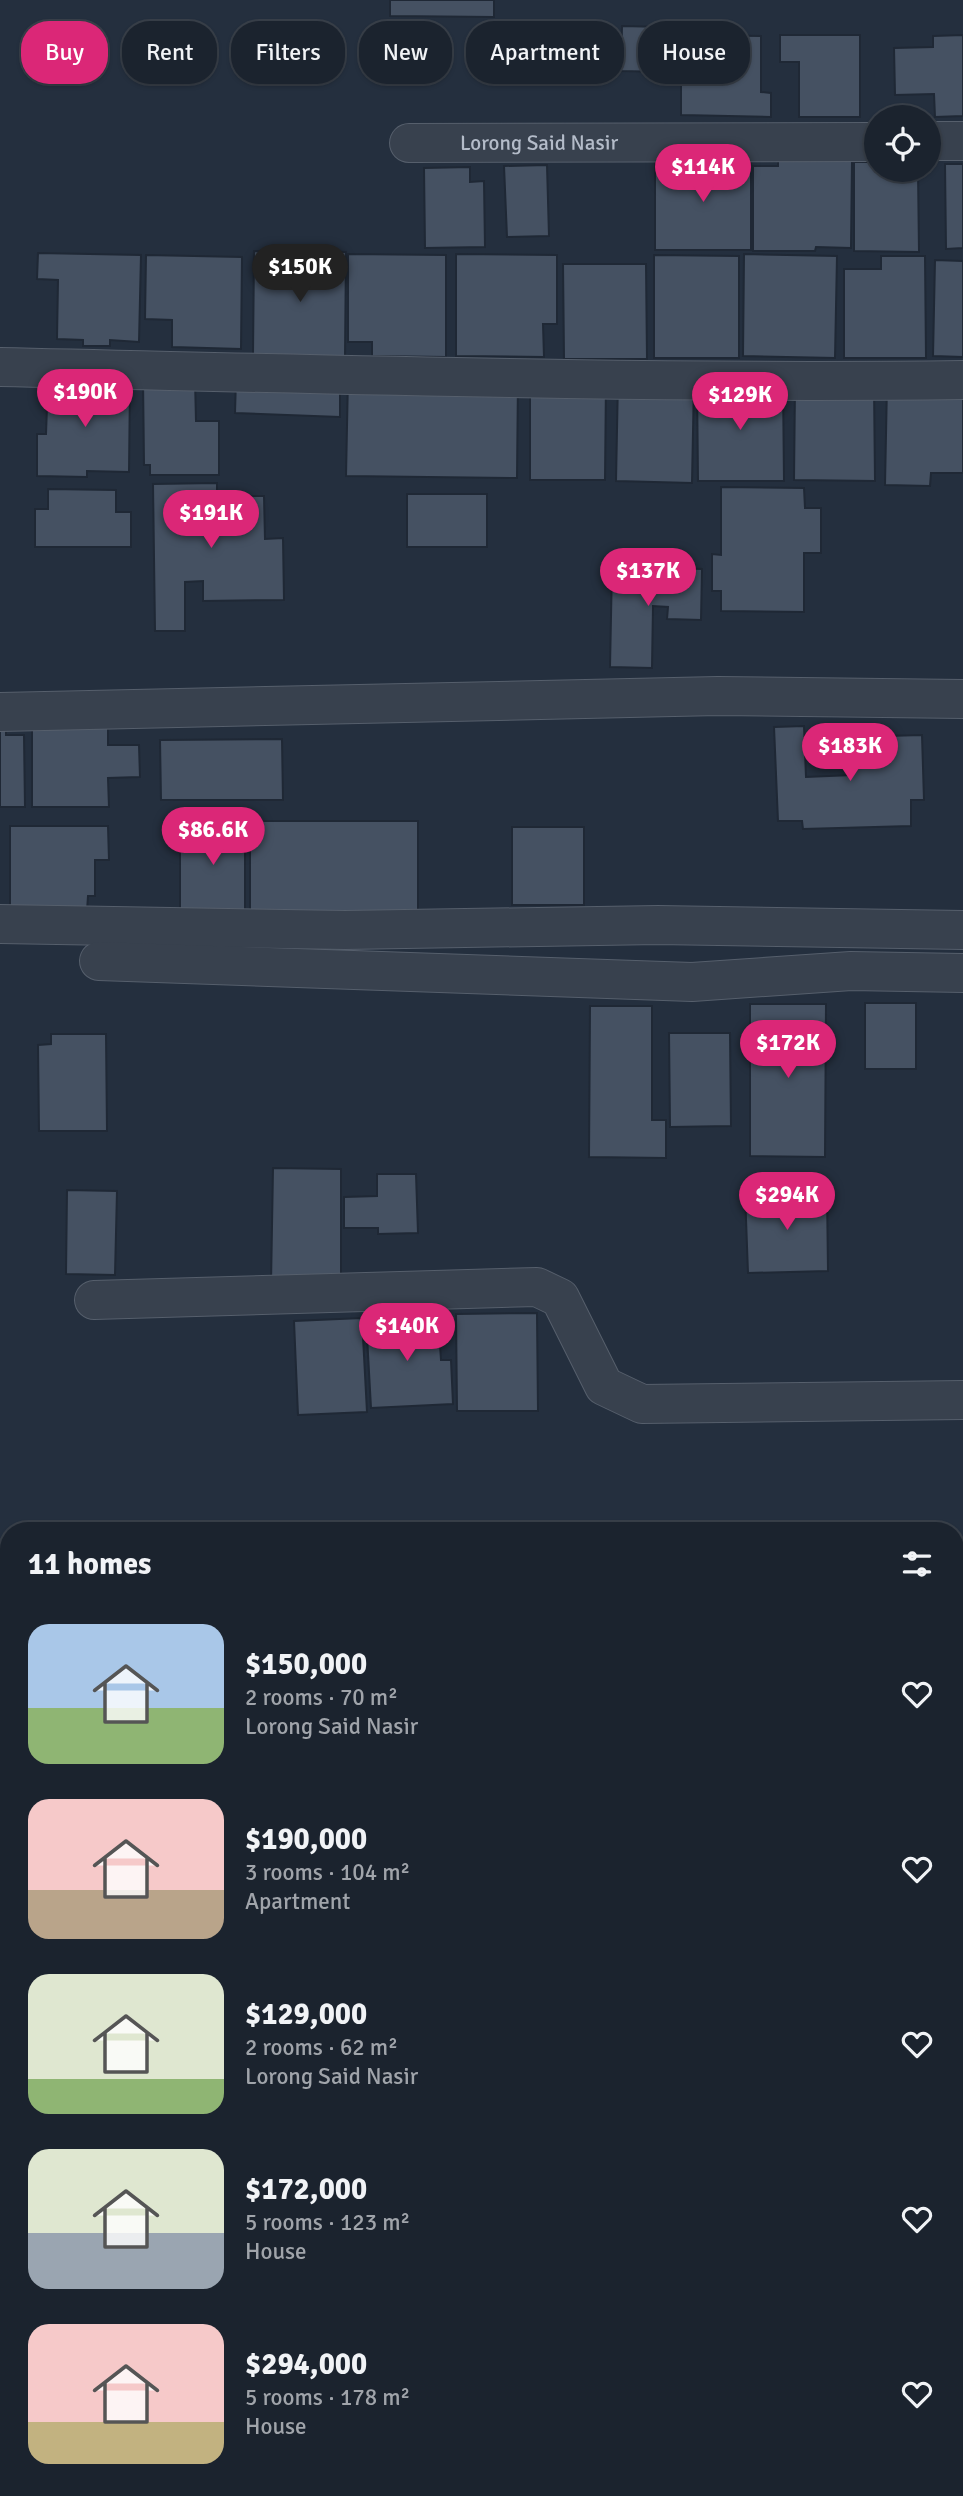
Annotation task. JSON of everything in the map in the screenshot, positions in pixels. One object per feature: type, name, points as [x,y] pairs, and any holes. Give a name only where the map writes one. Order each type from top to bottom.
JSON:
[{"type":"street","points":[[941,141],[963,141]]},
{"type":"street","name":"Lorong Said Nasir","points":[[409,143],[864,142]]},
{"type":"street","points":[[0,367],[851,381],[963,380]]},
{"type":"street","points":[[0,712],[718,696],[963,699]]},
{"type":"street","points":[[0,924],[345,930],[658,925],[963,930]]},
{"type":"street","points":[[99,961],[692,982],[851,971],[963,973]]},
{"type":"street","points":[[94,1300],[537,1287],[560,1298],[604,1386],[642,1404],[963,1400]]},
{"type":"building","points":[[390,0],[494,0],[494,17],[390,16]]},
{"type":"building","points":[[624,26],[638,26],[638,71],[624,71]]},
{"type":"building","points":[[780,35],[860,35],[860,117],[799,117],[799,62],[780,62]]},
{"type":"building","points":[[963,35],[963,116],[941,117],[941,105],[934,105],[934,94],[895,95],[894,48],[933,47],[933,36]]},
{"type":"building","points":[[750,36],[761,36],[761,92],[771,93],[771,117],[681,115],[681,84],[750,84]]},
{"type":"building","points":[[655,159],[751,159],[751,250],[655,250]]},
{"type":"building","points":[[778,160],[852,161],[851,248],[753,251],[753,166],[778,166]]},
{"type":"building","points":[[854,162],[864,162],[864,182],[918,182],[919,252],[854,251]]},
{"type":"building","points":[[945,164],[963,164],[963,248],[946,249]]},
{"type":"building","points":[[547,165],[549,236],[507,237],[504,166]]},
{"type":"building","points":[[470,167],[470,182],[484,181],[485,247],[425,248],[424,168]]},
{"type":"building","points":[[254,251],[346,252],[345,357],[253,356]]},
{"type":"building","points":[[38,253],[141,255],[139,342],[110,340],[110,346],[83,346],[83,340],[57,339],[58,280],[37,279]]},
{"type":"building","points":[[348,254],[446,255],[446,357],[372,356],[372,342],[348,342]]},
{"type":"building","points":[[456,254],[557,255],[557,324],[543,324],[544,357],[456,356]]},
{"type":"building","points":[[744,254],[837,256],[835,358],[743,356]]},
{"type":"building","points":[[146,255],[242,257],[241,349],[172,347],[172,320],[145,319]]},
{"type":"building","points":[[654,255],[739,256],[739,358],[654,358]]},
{"type":"building","points":[[881,256],[925,256],[926,358],[844,358],[844,269],[881,269]]},
{"type":"building","points":[[935,260],[963,261],[963,357],[933,356]]},
{"type":"building","points":[[563,264],[646,264],[647,359],[564,359]]},
{"type":"building","points":[[348,377],[518,379],[517,478],[346,476]]},
{"type":"building","points":[[236,378],[340,381],[340,417],[235,413]]},
{"type":"building","points":[[48,379],[130,385],[129,472],[87,471],[87,477],[37,476],[37,434],[46,434]]},
{"type":"building","points":[[143,379],[195,379],[196,421],[219,421],[219,475],[150,475],[150,465],[144,465]]},
{"type":"building","points":[[618,379],[694,381],[692,483],[616,481]]},
{"type":"building","points":[[530,380],[606,381],[605,480],[530,480]]},
{"type":"building","points":[[697,383],[783,383],[784,481],[698,481]]},
{"type":"building","points":[[887,384],[963,387],[963,473],[931,473],[930,486],[885,485]]},
{"type":"building","points":[[795,385],[874,385],[875,481],[794,480]]},
{"type":"building","points":[[217,483],[217,496],[264,496],[265,539],[283,538],[284,600],[203,601],[203,581],[185,582],[185,631],[155,631],[153,484]]},
{"type":"building","points":[[721,487],[804,488],[805,508],[821,508],[821,553],[804,553],[804,612],[721,611],[721,591],[712,591],[712,554],[721,555]]},
{"type":"building","points":[[48,489],[116,490],[116,512],[131,512],[131,547],[35,547],[35,509],[48,509]]},
{"type":"building","points":[[407,494],[487,494],[487,547],[407,547]]},
{"type":"building","points":[[612,566],[702,569],[701,620],[667,619],[668,607],[653,606],[652,668],[610,667]]},
{"type":"building","points":[[0,718],[6,718],[6,735],[24,735],[25,807],[0,807]]},
{"type":"building","points":[[32,718],[108,719],[108,745],[139,745],[140,777],[108,778],[109,807],[32,807]]},
{"type":"building","points":[[804,726],[806,777],[852,775],[850,737],[922,735],[924,800],[911,800],[911,826],[803,829],[802,821],[778,821],[774,727]]},
{"type":"building","points":[[282,739],[283,800],[161,800],[160,740]]},
{"type":"building","points":[[250,821],[418,821],[418,914],[250,914]]},
{"type":"building","points":[[180,824],[245,824],[245,910],[180,909]]},
{"type":"building","points":[[10,826],[108,826],[109,860],[95,860],[95,896],[88,896],[87,911],[10,911]]},
{"type":"building","points":[[512,827],[584,827],[584,905],[512,905]]},
{"type":"building","points":[[865,1003],[916,1003],[916,1069],[865,1069]]},
{"type":"building","points":[[750,1004],[826,1004],[825,1157],[750,1156]]},
{"type":"building","points":[[590,1006],[652,1006],[652,1120],[666,1120],[666,1158],[589,1157]]},
{"type":"building","points":[[669,1033],[730,1033],[731,1126],[670,1127]]},
{"type":"building","points":[[51,1034],[106,1034],[107,1131],[39,1131],[38,1045],[51,1044]]},
{"type":"building","points":[[273,1168],[341,1169],[341,1285],[271,1284]]},
{"type":"building","points":[[377,1174],[416,1174],[418,1233],[378,1234],[378,1228],[344,1228],[344,1197],[377,1196]]},
{"type":"building","points":[[67,1190],[117,1191],[115,1275],[66,1274]]},
{"type":"building","points":[[827,1191],[828,1271],[748,1273],[745,1192]]},
{"type":"building","points":[[537,1313],[538,1411],[457,1411],[456,1314]]},
{"type":"building","points":[[438,1315],[441,1360],[451,1360],[453,1404],[371,1408],[366,1318]]},
{"type":"building","points":[[362,1318],[367,1412],[298,1415],[294,1321]]}]
